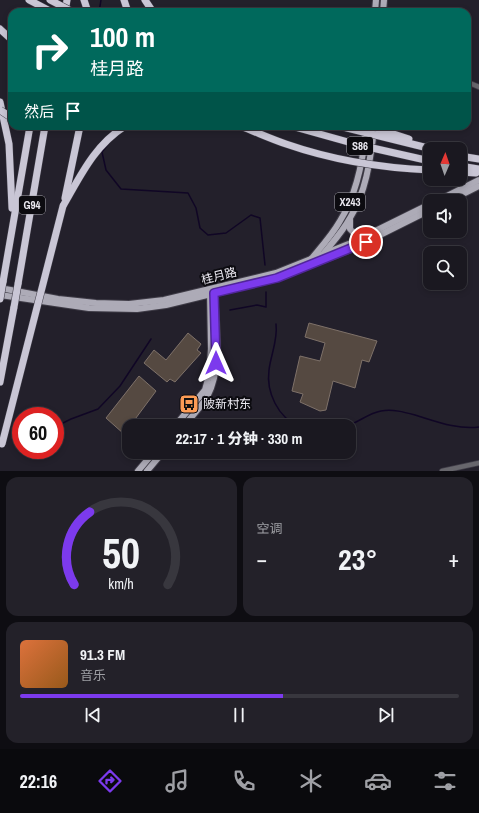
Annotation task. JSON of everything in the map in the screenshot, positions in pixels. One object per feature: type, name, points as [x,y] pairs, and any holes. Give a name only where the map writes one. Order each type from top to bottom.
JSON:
[{"type":"highway","points":[[29,0],[44,8]]},
{"type":"highway","points":[[50,0],[65,8]]},
{"type":"highway","points":[[0,29],[8,36]]},
{"type":"highway","points":[[0,102],[7,132],[11,170],[12,207],[10,244]]},
{"type":"highway","name":"G94","points":[[0,299],[1,285],[10,244],[29,130]]},
{"type":"highway","name":"G94","points":[[0,382],[44,130]]},
{"type":"highway","points":[[1,447],[63,206],[79,130]]},
{"type":"highway","points":[[63,206],[89,160],[106,140],[120,130]]},
{"type":"highway","points":[[250,130],[286,144],[330,156],[374,164],[423,169]]},
{"type":"highway","name":"S86","points":[[305,130],[359,145],[423,159]]},
{"type":"highway","name":"S86","points":[[355,130],[423,147]]},
{"type":"highway","points":[[381,130],[423,144]]},
{"type":"highway","points":[[467,157],[479,159]]},
{"type":"highway","points":[[467,167],[479,170]]},
{"type":"highway","points":[[467,172],[479,173]]},
{"type":"main road","name":"X243","points":[[314,260],[335,229],[351,200],[360,172],[367,130]]},
{"type":"main road","name":"X243","points":[[323,254],[351,218],[361,194],[366,180],[370,160],[374,130]]},
{"type":"main road","points":[[451,194],[479,180]]},
{"type":"main road","points":[[463,194],[479,186]]},
{"type":"main road","name":"桂月路","points":[[1,285],[58,299],[112,304],[129,304],[164,300],[211,292],[277,278],[306,266],[323,254],[367,235],[423,207]]},
{"type":"main road","name":"桂月路","points":[[0,295],[67,306],[121,309],[152,307],[211,292],[354,248],[423,214]]},
{"type":"main road","points":[[351,218],[350,229],[362,236],[367,235]]},
{"type":"main road","points":[[181,419],[204,390],[209,375],[211,349],[211,292]]},
{"type":"main road","points":[[190,419],[206,398],[214,377],[216,348],[211,292]]},
{"type":"main road","points":[[138,471],[148,459]]},
{"type":"main road","points":[[147,471],[156,459]]},
{"type":"street","points":[[442,471],[479,463]]},
{"type":"building","points":[[309,323],[377,341],[369,362],[362,360],[355,388],[333,381],[326,410],[320,411],[300,402],[303,394],[292,391],[300,356],[320,361],[325,343],[305,337]]},
{"type":"building","points":[[188,333],[201,344],[197,350],[201,353],[175,382],[170,379],[167,382],[144,363],[154,350],[166,360]]},
{"type":"building","points":[[139,376],[156,391],[135,419],[122,419],[122,432],[106,418]]},
{"type":"waterway","points":[[100,8],[101,0]]},
{"type":"waterway","points":[[109,143],[102,152],[106,170],[121,189],[188,193],[196,208],[200,228],[208,235],[226,233],[251,215],[260,218],[265,265]]},
{"type":"waterway","points":[[230,310],[257,305],[266,307],[266,292]]},
{"type":"waterway","points":[[276,324],[275,341],[269,370],[269,387],[279,411],[288,419]]},
{"type":"waterway","points":[[64,422],[98,409],[120,386],[151,339]]},
{"type":"waterway","points":[[356,422],[377,412],[390,410],[455,426],[471,428],[479,427]]},
{"type":"place","name":"陂新村东","points":[[189,404]]},
{"type":"route","points":[[216,363],[214,293],[277,278],[366,242]]}]
